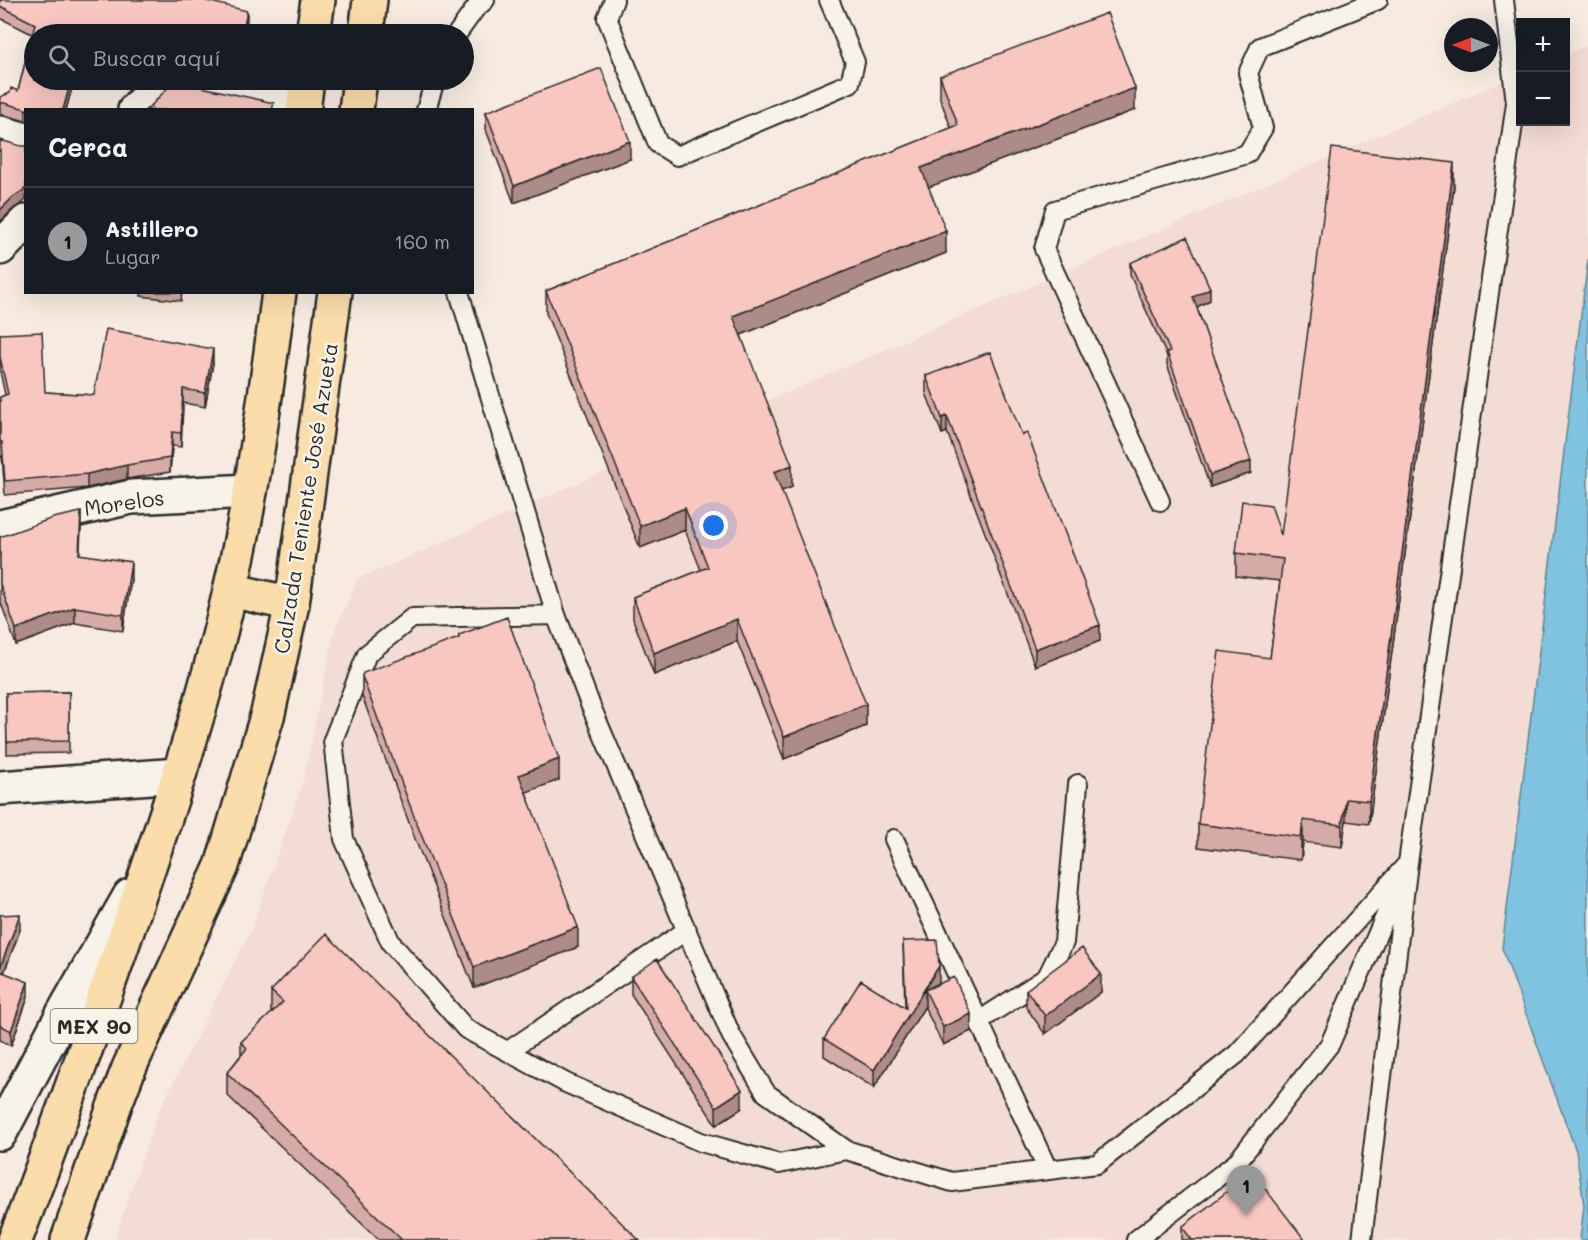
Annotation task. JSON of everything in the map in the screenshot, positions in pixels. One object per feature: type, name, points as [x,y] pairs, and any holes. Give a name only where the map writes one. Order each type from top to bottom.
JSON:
[{"type":"main road","points":[[314,24],[318,0]]},
{"type":"main road","points":[[367,24],[370,0]]},
{"type":"main road","points":[[356,108],[359,90]]},
{"type":"main road","points":[[152,858],[204,691],[230,590],[250,491],[279,294]]},
{"type":"main road","name":"Calzada Teniente José Azueta","points":[[68,1240],[129,1068],[222,867],[268,714],[292,604],[335,294]]},
{"type":"main road","points":[[230,590],[292,604]]},
{"type":"main road","name":"MEX 90","points":[[15,1240],[73,1088],[152,858]]},
{"type":"street","points":[[137,108],[154,90]]},
{"type":"street","points":[[251,90],[305,98]]},
{"type":"street","points":[[0,133],[24,139]]},
{"type":"street","points":[[0,248],[24,224]]},
{"type":"street","name":"Morelos","points":[[0,527],[130,497],[250,491]]},
{"type":"street","points":[[0,788],[179,775]]},
{"type":"street","points":[[0,1133],[63,1014],[152,858]]},
{"type":"street","points":[[84,1240],[115,1104]]},
{"type":"lane","points":[[465,24],[485,0]]},
{"type":"lane","points":[[614,0],[607,18],[658,144],[677,156],[850,83],[855,62],[829,0]]},
{"type":"lane","points":[[1160,501],[1044,249],[1055,210],[1246,154],[1263,128],[1248,73],[1260,47],[1378,0]]},
{"type":"lane","points":[[1362,1240],[1408,863],[1516,103],[1504,0]]},
{"type":"lane","points":[[427,108],[432,90]]},
{"type":"lane","points":[[460,294],[556,615],[590,704],[731,1035],[766,1093],[846,1150],[952,1182],[1097,1164],[1237,1054],[1408,863]]},
{"type":"lane","points":[[556,615],[412,618],[367,654],[333,740],[344,838],[391,943],[466,1029],[566,1083],[700,1142],[779,1164],[846,1150]]},
{"type":"lane","points":[[979,1021],[1047,977],[1064,942],[1078,784]]},
{"type":"lane","points":[[894,838],[1048,1170]]},
{"type":"lane","points":[[1136,1240],[1236,1162],[1330,1044],[1408,863]]},
{"type":"lane","points":[[508,1052],[687,930]]},
{"type":"shaded area","points":[[1588,45],[1588,259],[1502,948],[1576,1151],[1584,1205],[1580,1240],[114,1240],[158,1113],[253,926],[303,782],[335,628],[358,579],[1516,76],[1516,126],[1570,126],[1570,53]]},
{"type":"water","points":[[1588,259],[1588,1240],[1580,1240],[1584,1205],[1576,1151],[1502,948]]},
{"type":"building","points":[[0,0],[203,0],[247,11],[244,24],[35,24],[0,6]]},
{"type":"building","points":[[1107,13],[1135,88],[921,168],[946,231],[733,316],[792,465],[774,472],[866,704],[784,737],[737,619],[654,653],[633,597],[708,567],[685,508],[640,526],[546,291],[958,125],[940,76]]},
{"type":"building","points":[[24,67],[24,90],[68,90],[64,108],[24,109],[0,103],[0,97],[10,93],[11,88],[18,91]]},
{"type":"building","points":[[601,68],[630,141],[514,186],[486,112]]},
{"type":"building","points":[[166,90],[215,90],[274,103],[273,108],[149,108]]},
{"type":"building","points":[[0,140],[24,146],[24,189],[0,210]]},
{"type":"building","points":[[1332,148],[1454,163],[1369,801],[1346,799],[1342,825],[1303,820],[1301,837],[1198,824],[1219,651],[1270,658],[1283,559],[1236,553],[1242,501],[1271,505],[1281,535]]},
{"type":"building","points":[[1187,237],[1210,288],[1193,297],[1251,461],[1210,475],[1167,352],[1170,351],[1130,263]]},
{"type":"building","points":[[106,329],[213,349],[205,393],[183,389],[181,433],[172,432],[170,458],[87,474],[5,481],[2,442],[0,442],[0,397],[8,394],[0,357],[0,334],[42,332],[45,392],[94,395]]},
{"type":"building","points":[[990,352],[1022,435],[1027,433],[1100,625],[1035,649],[947,416],[942,418],[926,376]]},
{"type":"building","points":[[81,512],[79,554],[131,562],[123,615],[75,607],[16,629],[0,584],[0,537],[53,518]]},
{"type":"building","points":[[507,617],[559,759],[519,775],[578,927],[474,967],[415,819],[362,676],[363,673],[459,638],[459,635]]},
{"type":"building","points":[[69,692],[69,741],[7,742],[6,693]]},
{"type":"building","points":[[20,914],[0,968],[0,915]]},
{"type":"building","points":[[326,934],[639,1240],[402,1240],[227,1073],[247,1048],[241,1042],[283,1002],[271,991]]},
{"type":"building","points":[[937,940],[939,966],[874,1070],[824,1039],[861,980],[906,1008],[903,941]]},
{"type":"building","points":[[1082,948],[1101,974],[1045,1016],[1026,990]]},
{"type":"building","points":[[657,959],[742,1090],[716,1107],[631,977]]},
{"type":"building","points":[[0,971],[28,982],[11,1031],[0,1025]]},
{"type":"building","points":[[954,977],[971,1014],[943,1027],[925,990]]},
{"type":"building","points":[[1252,1172],[1305,1240],[1192,1240],[1182,1227]]},
{"type":"place","name":"Astillero","points":[[1246,1215]]}]
